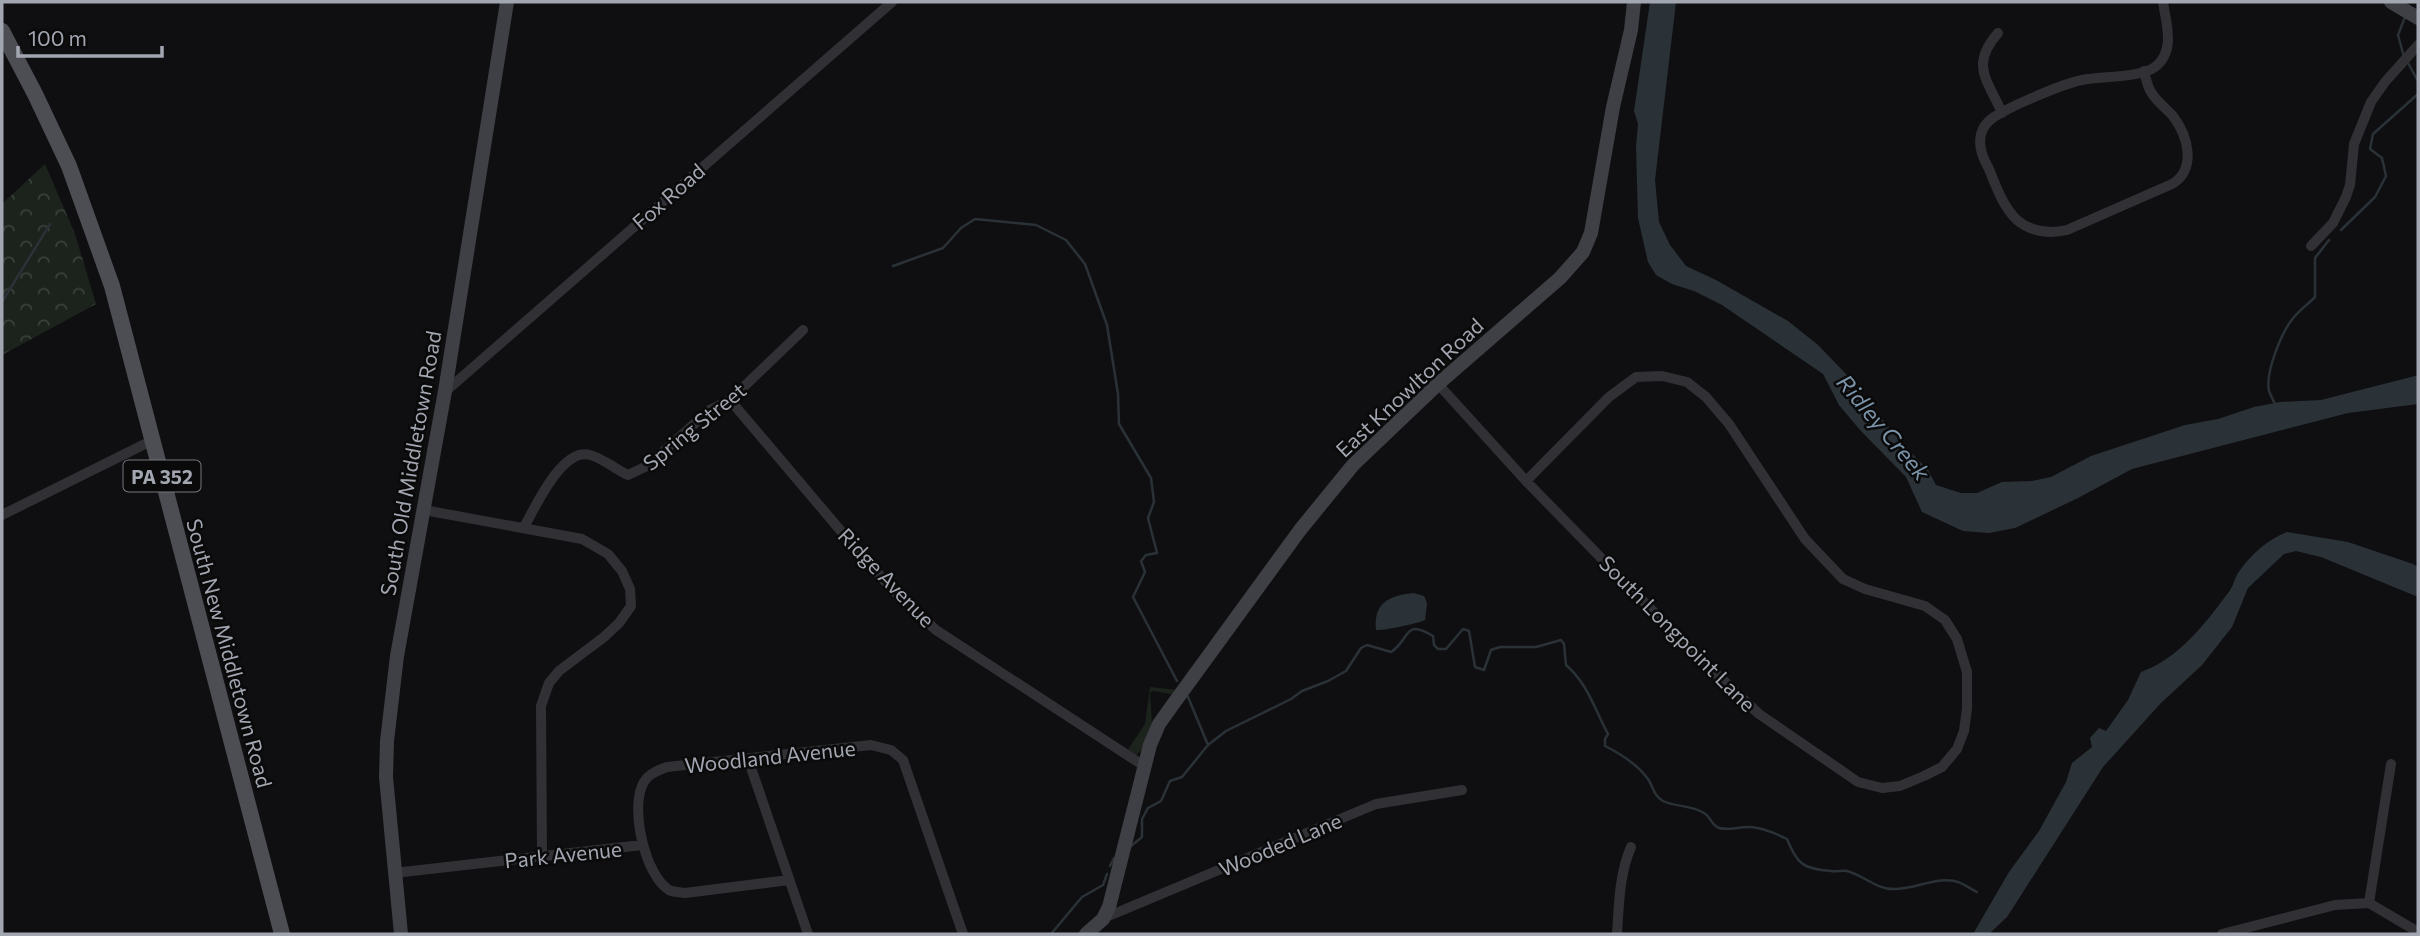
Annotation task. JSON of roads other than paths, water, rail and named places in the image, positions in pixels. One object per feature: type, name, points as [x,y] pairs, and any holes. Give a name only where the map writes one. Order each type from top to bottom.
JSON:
[{"type":"main road","name":"South Old Middletown Road","points":[[401,934],[386,777],[387,741],[397,656],[445,391],[507,2]]},
{"type":"main road","name":"East Knowlton Road","points":[[1086,934],[1103,919],[1111,902],[1144,766],[1154,734],[1166,713],[1300,530],[1353,465],[1438,384],[1528,307],[1583,252],[1591,233],[1634,2]]},
{"type":"main road","points":[[2394,4],[2418,18]]},
{"type":"main road","name":"South New Middletown Road","points":[[2,31],[52,128],[112,286],[282,934]]},
{"type":"street","name":"Fox Road","points":[[445,391],[892,2]]},
{"type":"street","points":[[2144,71],[2152,95],[2172,115],[2185,140],[2188,156],[2184,172],[2172,184],[2067,230],[2052,232],[2031,229],[2018,221],[2006,206],[1983,157],[1980,146],[1985,126],[2002,113],[2070,83],[2144,71],[2155,66],[2167,49],[2163,2]]},
{"type":"street","points":[[1998,33],[1985,48],[1983,64],[1984,74],[2002,113]]},
{"type":"street","points":[[2311,246],[2333,223],[2346,197],[2350,185],[2354,144],[2371,102],[2418,45]]},
{"type":"street","name":"Spring Street","points":[[524,527],[560,467],[576,456],[589,454],[628,475],[648,466],[710,410],[730,400],[803,330]]},
{"type":"street","name":"South Longpoint Lane","points":[[1438,384],[1526,481],[1691,650],[1759,713],[1858,782],[1882,788],[1900,786],[1942,767],[1957,749],[1964,731],[1967,708],[1967,672],[1957,639],[1945,620],[1925,606],[1865,589],[1843,579],[1805,539],[1729,424],[1706,397],[1687,382],[1662,376],[1636,377],[1609,397],[1526,481]]},
{"type":"street","name":"Ridge Avenue","points":[[730,400],[869,563],[901,598],[936,630],[1144,766]]},
{"type":"street","points":[[2,514],[153,440]]},
{"type":"street","points":[[424,510],[582,539],[608,554],[622,571],[630,589],[631,606],[619,622],[604,637],[559,671],[549,683],[541,706],[542,856]]},
{"type":"street","name":"Woodland Avenue","points":[[642,845],[639,800],[642,786],[652,772],[667,767],[871,745],[891,750],[903,760],[963,934]]},
{"type":"street","points":[[748,759],[808,934]]},
{"type":"street","points":[[2369,903],[2391,764]]},
{"type":"street","name":"Wooded Lane","points":[[1103,919],[1376,804],[1462,790]]},
{"type":"street","name":"Park Avenue","points":[[394,873],[642,845],[655,876],[669,890],[685,893],[789,880]]},
{"type":"street","points":[[1617,934],[1621,878],[1631,847]]},
{"type":"street","points":[[2222,934],[2335,905],[2369,903],[2418,932]]},
{"type":"water","name":"Ridley Creek","points":[[1650,2],[1676,2],[1655,180],[1659,222],[1670,245],[1686,266],[1788,321],[1818,345],[1928,470],[1936,485],[1961,493],[1977,493],[2002,482],[2051,477],[2091,456],[2185,425],[2280,402],[2321,400],[2415,376],[2418,376],[2418,404],[2348,413],[2132,469],[2015,528],[1989,533],[1963,531],[1922,512],[1906,477],[1839,405],[1823,374],[1722,305],[1656,275],[1648,262],[1638,218],[1638,124],[1634,111]]},
{"type":"water","points":[[2287,532],[2348,542],[2413,564],[2418,567],[2418,597],[2321,557],[2296,551],[2284,554],[2248,588],[2232,627],[2202,665],[2161,703],[2103,767],[2007,917],[1989,934],[1973,934],[2009,872],[2039,831],[2066,782],[2072,763],[2092,747],[2090,738],[2099,728],[2106,731],[2128,700],[2141,672],[2167,659],[2190,639],[2230,591],[2238,573],[2248,560],[2266,544]]},
{"type":"water","points":[[1414,593],[1424,596],[1427,603],[1425,620],[1376,630],[1377,613],[1385,602]]},
{"type":"waterway","points":[[2404,57],[2398,35],[2405,17]]},
{"type":"waterway","points":[[2408,63],[2418,81]]},
{"type":"waterway","points":[[2341,230],[2375,197],[2386,176],[2382,158],[2370,149],[2373,134],[2418,94]]},
{"type":"waterway","points":[[893,266],[943,248],[961,228],[975,219],[1036,225],[1066,240],[1085,264],[1107,325],[1118,394],[1119,424],[1151,478],[1154,502],[1148,518],[1157,553],[1146,555],[1141,561],[1145,572],[1133,597],[1177,681]]},
{"type":"waterway","points":[[2,302],[50,224]]},
{"type":"waterway","points":[[2276,406],[2268,383],[2272,363],[2289,323],[2315,297],[2315,258],[2329,240]]},
{"type":"waterway","points":[[1131,846],[1142,837],[1142,819],[1148,808],[1161,801],[1170,781],[1182,777],[1208,745],[1226,731],[1346,671],[1361,648],[1367,645],[1391,652],[1408,632],[1417,629],[1433,636],[1434,645],[1438,649],[1446,649],[1463,629],[1469,631],[1475,667],[1484,670],[1491,650],[1500,647],[1536,647],[1561,640],[1564,644],[1566,665],[1586,689],[1608,734],[1605,746],[1639,769],[1663,801],[1699,810],[1719,828],[1751,827],[1787,839],[1798,860],[1807,867],[1847,871],[1887,888],[1901,889],[1951,880],[1977,892]]},
{"type":"waterway","points":[[1188,697],[1208,745]]},
{"type":"waterway","points":[[1110,866],[1114,858]]},
{"type":"waterway","points":[[1051,934],[1082,897],[1103,885],[1107,874]]}]
